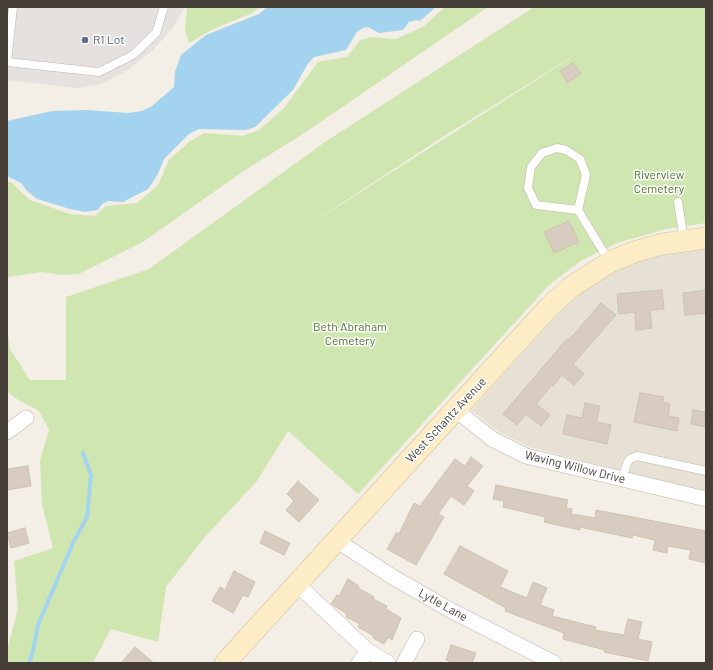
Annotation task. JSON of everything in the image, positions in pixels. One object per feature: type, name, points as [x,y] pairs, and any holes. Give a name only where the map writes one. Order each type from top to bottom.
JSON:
[{"type":"main road","name":"West Schantz Avenue","points":[[225,663],[548,308],[571,287],[610,262],[634,252],[662,244],[706,238]]},
{"type":"street","name":"Waving Willow Drive","points":[[456,410],[492,439],[526,456],[706,499]]},
{"type":"street","points":[[7,432],[26,418]]},
{"type":"street","name":"Lytle Lane","points":[[336,540],[391,576],[438,603],[554,663]]},
{"type":"street","points":[[297,584],[363,657],[388,663]]},
{"type":"street","points":[[404,663],[417,639]]},
{"type":"lane","points":[[13,7],[7,62],[99,72],[133,55],[156,33],[164,7]]},
{"type":"lane","points":[[578,210],[536,205],[528,188],[531,167],[542,153],[557,148],[566,150],[580,159],[586,175],[578,210],[610,262]]},
{"type":"lane","points":[[678,202],[684,241]]},
{"type":"lane","points":[[622,479],[627,463],[630,459],[637,456],[706,471]]},
{"type":"shaded area","name":"R1 Lot","points":[[7,7],[185,7],[173,28],[151,52],[126,71],[102,84],[77,88],[7,80]]},
{"type":"shaded area","points":[[706,248],[706,493],[529,447],[499,432],[471,410],[573,298],[593,279],[644,257]]},
{"type":"green space","points":[[187,7],[261,7],[250,14],[211,30],[189,43],[185,31]]},
{"type":"green space","points":[[445,7],[488,7],[306,132],[242,172],[143,242],[79,274],[62,275],[42,272],[7,277],[7,182],[11,182],[30,200],[70,214],[95,216],[106,206],[137,203],[158,185],[169,160],[189,142],[204,133],[242,136],[259,130],[284,108],[318,62],[347,57],[360,40],[371,37],[396,39],[423,27]]},
{"type":"green space","points":[[534,7],[706,7],[706,223],[666,229],[617,243],[582,260],[549,285],[358,494],[288,431],[257,481],[204,538],[166,587],[158,642],[111,629],[93,663],[7,663],[7,650],[18,609],[14,561],[53,548],[42,504],[40,460],[49,430],[39,411],[15,398],[7,391],[7,325],[10,349],[30,380],[66,380],[66,297],[149,269],[325,142]],"holes":[[[596,42],[301,230],[441,138]]]},
{"type":"water","points":[[267,7],[436,7],[420,21],[416,20],[409,22],[403,30],[379,33],[368,27],[363,28],[357,32],[346,50],[314,57],[307,65],[293,90],[255,127],[246,130],[199,129],[189,134],[164,159],[158,174],[148,189],[123,202],[108,201],[102,204],[98,210],[85,212],[70,209],[37,199],[27,191],[21,183],[7,176],[7,121],[52,111],[86,110],[129,113],[142,111],[152,106],[174,87],[175,72],[181,55],[206,35],[259,14]]},
{"type":"building","points":[[573,63],[581,74],[567,83],[560,71]]},
{"type":"building","points":[[569,221],[579,242],[554,253],[544,232]]},
{"type":"building","points":[[662,290],[664,309],[650,310],[652,328],[636,330],[635,312],[619,314],[617,294]]},
{"type":"building","points":[[706,290],[706,313],[685,315],[683,293]]},
{"type":"building","points":[[601,303],[616,315],[573,364],[584,374],[574,385],[562,375],[536,404],[550,415],[541,426],[526,414],[517,425],[503,414],[567,339],[569,340]]},
{"type":"building","points":[[640,393],[664,397],[663,402],[670,404],[668,416],[679,418],[677,431],[634,422]]},
{"type":"building","points":[[585,403],[600,406],[596,422],[611,425],[607,444],[563,434],[567,415],[582,418]]},
{"type":"building","points":[[693,410],[706,412],[706,427],[691,424]]},
{"type":"building","points":[[471,457],[483,466],[467,486],[474,491],[464,505],[451,496],[438,514],[444,517],[416,565],[387,549],[397,532],[399,534],[414,503],[420,506],[455,459],[465,466]]},
{"type":"building","points":[[28,466],[31,486],[7,490],[7,469]]},
{"type":"building","points":[[298,481],[319,500],[299,522],[286,510],[294,501],[287,494]]},
{"type":"building","points":[[496,485],[568,500],[566,508],[572,509],[571,514],[595,518],[596,510],[706,531],[706,563],[689,559],[691,550],[668,546],[667,553],[653,550],[655,540],[633,535],[632,538],[580,527],[580,530],[544,522],[545,517],[503,507],[504,501],[493,499]]},
{"type":"building","points":[[25,528],[29,543],[11,548],[7,533]]},
{"type":"building","points":[[265,531],[290,543],[284,555],[260,543]]},
{"type":"building","points":[[460,546],[508,571],[500,587],[527,598],[533,582],[547,588],[540,605],[554,610],[552,616],[596,627],[595,630],[624,635],[628,619],[642,622],[638,639],[652,642],[648,661],[604,652],[605,650],[563,639],[564,633],[505,611],[506,608],[444,574]]},
{"type":"building","points":[[234,571],[255,582],[248,597],[243,595],[233,613],[212,601],[220,587],[225,590]]},
{"type":"building","points":[[348,579],[359,586],[358,588],[374,597],[373,599],[387,606],[386,609],[401,618],[392,640],[388,637],[384,644],[373,638],[374,636],[358,627],[360,624],[346,617],[347,614],[331,604],[337,595],[339,596]]},
{"type":"building","points":[[451,645],[476,653],[472,663],[448,663],[449,661],[446,660]]},
{"type":"building","points":[[135,647],[154,663],[121,663]]},
{"type":"waterway","points":[[29,663],[38,625],[73,543],[87,517],[91,475],[83,453]]},
{"type":"place","name":"R1 Lot","points":[[85,40]]},
{"type":"park label","name":"Riverview Cemetery","points":[[659,182]]},
{"type":"park label","name":"Beth Abraham Cemetery","points":[[350,334]]}]
